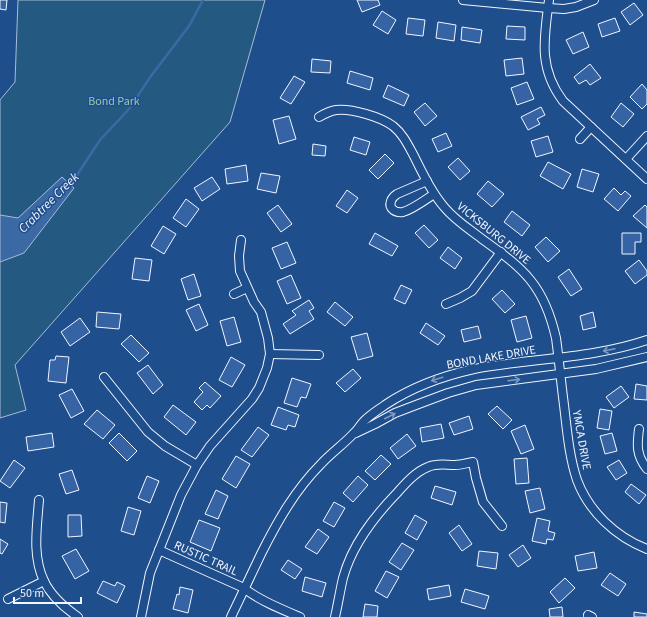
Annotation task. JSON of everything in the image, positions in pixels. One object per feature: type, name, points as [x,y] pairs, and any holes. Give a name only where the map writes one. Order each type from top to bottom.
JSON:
[{"type":"street","points":[[462,0],[548,4],[564,9],[576,7],[594,0]]},
{"type":"street","points":[[548,4],[544,56],[546,67],[554,88],[563,101],[647,179]]},
{"type":"street","name":"VICKSBURG DRIVE","points":[[319,117],[334,110],[347,110],[372,116],[393,126],[405,139],[434,194],[445,209],[457,220],[512,260],[528,276],[536,287],[544,300],[552,321],[556,338],[560,374]]},
{"type":"street","points":[[580,139],[591,127]]},
{"type":"street","points":[[626,159],[647,136]]},
{"type":"street","points":[[427,181],[393,197],[390,206],[391,209],[395,212],[403,212],[434,194]]},
{"type":"street","points":[[141,617],[150,573],[181,494],[196,465],[210,446],[252,399],[259,388],[267,368],[270,354],[268,338],[261,312],[247,288],[240,271],[239,256],[241,240]]},
{"type":"street","points":[[446,304],[472,291],[501,252]]},
{"type":"street","points":[[234,294],[247,288]]},
{"type":"street","name":"BOND LAKE DRIVE","points":[[231,617],[273,530],[289,503],[306,480],[320,464],[355,433],[364,421],[394,399],[429,382],[458,373],[480,368],[606,351],[647,340]]},
{"type":"street","points":[[270,354],[319,355]]},
{"type":"street","name":"BOND LAKE DRIVE","points":[[355,433],[395,413],[448,393],[476,385],[596,369],[647,357]]},
{"type":"street","name":"YMCA DRIVE","points":[[560,374],[569,447],[573,467],[578,481],[594,509],[602,519],[623,537],[636,545],[647,549]]},
{"type":"street","points":[[104,377],[148,432],[165,446],[196,465]]},
{"type":"street","points":[[639,429],[637,446],[638,454],[642,463],[647,469]]},
{"type":"street","points":[[335,617],[345,574],[363,534],[382,508],[417,472],[436,464],[456,465],[473,462],[479,491],[484,502],[502,526]]},
{"type":"street","points":[[39,500],[37,548],[39,565],[44,581],[59,602],[78,617]]},
{"type":"street","name":"RUSTIC TRAIL","points":[[159,550],[244,588],[250,594],[300,617]]},
{"type":"street","points":[[8,599],[44,581]]},
{"type":"green space","name":"Bond Park","points":[[18,0],[265,0],[230,122],[15,365],[26,410],[0,418],[0,100],[15,82]]},
{"type":"water","points":[[62,177],[74,188],[24,253],[0,262],[0,215],[18,218]]},
{"type":"building","points":[[0,0],[7,0],[6,10],[0,9]]},
{"type":"building","points":[[357,0],[378,0],[380,5],[362,12]]},
{"type":"building","points":[[634,3],[643,15],[630,25],[621,12]]},
{"type":"building","points":[[382,11],[396,20],[388,34],[373,25]]},
{"type":"building","points":[[408,18],[425,20],[423,36],[406,34]]},
{"type":"building","points":[[615,18],[620,31],[602,37],[598,24]]},
{"type":"building","points":[[438,22],[456,25],[454,41],[436,38]]},
{"type":"building","points":[[507,26],[525,27],[525,40],[506,39]]},
{"type":"building","points":[[462,27],[482,30],[480,43],[461,40]]},
{"type":"building","points":[[583,32],[589,47],[573,54],[566,40]]},
{"type":"building","points":[[522,58],[524,74],[506,76],[504,60]]},
{"type":"building","points":[[312,59],[331,61],[330,73],[311,72]]},
{"type":"building","points":[[590,64],[601,78],[590,85],[586,80],[579,84],[574,77]]},
{"type":"building","points":[[350,71],[373,78],[370,90],[347,83]]},
{"type":"building","points":[[294,76],[305,82],[291,104],[280,98]]},
{"type":"building","points":[[527,82],[534,99],[517,105],[511,88]]},
{"type":"building","points":[[642,84],[647,90],[647,104],[642,109],[630,97]]},
{"type":"building","points":[[388,85],[409,95],[404,106],[383,97]]},
{"type":"building","points":[[425,103],[437,116],[425,126],[414,112]]},
{"type":"building","points":[[621,103],[634,114],[623,127],[611,117]]},
{"type":"building","points":[[541,107],[545,115],[537,119],[540,124],[528,130],[521,117]]},
{"type":"building","points":[[289,116],[296,139],[279,144],[273,120]]},
{"type":"building","points":[[446,133],[452,146],[438,152],[432,139]]},
{"type":"building","points":[[548,136],[553,152],[536,157],[531,141]]},
{"type":"building","points":[[354,137],[370,142],[366,155],[350,150]]},
{"type":"building","points":[[313,144],[326,146],[325,156],[312,155]]},
{"type":"building","points":[[385,154],[394,163],[378,179],[369,170]]},
{"type":"building","points":[[458,158],[470,171],[460,180],[448,167]]},
{"type":"building","points":[[548,162],[571,174],[563,189],[540,176]]},
{"type":"building","points":[[246,165],[248,181],[227,184],[225,169]]},
{"type":"building","points":[[582,169],[599,174],[593,192],[577,187]]},
{"type":"building","points":[[261,173],[280,176],[276,193],[257,189]]},
{"type":"building","points":[[212,177],[220,189],[202,201],[194,188]]},
{"type":"building","points":[[488,181],[504,194],[492,207],[477,194]]},
{"type":"building","points":[[614,188],[621,195],[625,191],[631,196],[618,211],[604,199]]},
{"type":"building","points":[[347,190],[358,198],[347,213],[336,206]]},
{"type":"building","points":[[186,199],[199,209],[186,227],[173,218]]},
{"type":"building","points":[[278,205],[292,224],[281,232],[267,213]]},
{"type":"building","points":[[645,205],[647,207],[647,228],[633,216]]},
{"type":"building","points":[[512,211],[530,225],[522,236],[504,222]]},
{"type":"building","points":[[424,225],[438,240],[429,248],[415,233]]},
{"type":"building","points":[[163,226],[176,234],[164,254],[151,246]]},
{"type":"building","points":[[375,233],[398,246],[392,256],[369,244]]},
{"type":"building","points":[[622,233],[641,233],[641,242],[635,242],[635,254],[622,254]]},
{"type":"building","points":[[546,237],[560,251],[548,262],[535,247]]},
{"type":"building","points":[[287,242],[296,263],[281,269],[272,248]]},
{"type":"building","points":[[448,247],[462,258],[455,269],[440,258]]},
{"type":"building","points":[[135,258],[152,260],[149,281],[132,279]]},
{"type":"building","points":[[639,260],[647,271],[647,275],[635,284],[625,271]]},
{"type":"building","points":[[569,269],[582,289],[571,296],[558,277]]},
{"type":"building","points":[[194,274],[201,296],[188,300],[181,279]]},
{"type":"building","points":[[291,275],[301,298],[287,304],[277,281]]},
{"type":"building","points":[[401,285],[412,290],[405,304],[394,299]]},
{"type":"building","points":[[502,290],[515,304],[505,313],[492,299]]},
{"type":"building","points":[[309,300],[314,308],[309,311],[314,319],[290,334],[283,324],[296,315],[292,311]]},
{"type":"building","points":[[335,302],[353,317],[345,326],[327,312]]},
{"type":"building","points":[[199,304],[208,325],[196,331],[186,310]]},
{"type":"building","points":[[97,312],[121,314],[119,329],[96,327]]},
{"type":"building","points":[[593,312],[596,327],[583,330],[580,316]]},
{"type":"building","points":[[526,316],[532,338],[517,342],[511,320]]},
{"type":"building","points":[[234,317],[241,342],[227,346],[220,321]]},
{"type":"building","points":[[80,318],[90,332],[70,346],[61,332]]},
{"type":"building","points":[[426,323],[445,336],[438,345],[420,333]]},
{"type":"building","points":[[478,326],[481,338],[464,342],[461,330]]},
{"type":"building","points":[[367,333],[373,356],[358,360],[351,337]]},
{"type":"building","points":[[131,335],[149,353],[139,362],[121,344]]},
{"type":"building","points":[[56,356],[69,357],[66,383],[48,381],[50,360],[55,360]]},
{"type":"building","points":[[231,357],[245,365],[232,387],[219,380]]},
{"type":"building","points":[[148,365],[163,385],[153,394],[137,373]]},
{"type":"building","points":[[353,369],[361,378],[345,392],[336,383]]},
{"type":"building","points":[[292,378],[311,384],[306,398],[301,397],[297,407],[284,403]]},
{"type":"building","points":[[205,382],[221,396],[210,408],[207,405],[202,410],[194,402],[203,392],[199,388]]},
{"type":"building","points":[[636,384],[647,386],[647,400],[634,399]]},
{"type":"building","points":[[621,386],[629,397],[614,408],[606,397]]},
{"type":"building","points":[[72,389],[84,411],[71,418],[59,395]]},
{"type":"building","points":[[173,405],[196,422],[186,435],[164,417]]},
{"type":"building","points":[[497,406],[512,420],[503,429],[488,414]]},
{"type":"building","points":[[278,407],[299,415],[295,427],[288,425],[286,430],[271,425]]},
{"type":"building","points":[[600,409],[612,411],[609,430],[597,428]]},
{"type":"building","points":[[97,410],[115,425],[103,439],[84,424]]},
{"type":"building","points":[[469,416],[473,429],[454,435],[449,423]]},
{"type":"building","points":[[441,424],[444,438],[422,442],[420,428]]},
{"type":"building","points":[[525,425],[534,449],[521,454],[511,431]]},
{"type":"building","points":[[258,427],[269,435],[252,457],[241,450]]},
{"type":"building","points":[[52,433],[54,447],[28,451],[26,437]]},
{"type":"building","points":[[119,433],[137,451],[127,461],[109,443]]},
{"type":"building","points":[[612,433],[617,451],[605,454],[600,436]]},
{"type":"building","points":[[407,434],[416,446],[398,459],[390,448]]},
{"type":"building","points":[[381,455],[391,464],[375,480],[365,471]]},
{"type":"building","points":[[236,456],[250,464],[236,488],[222,479]]},
{"type":"building","points":[[527,458],[529,483],[516,484],[514,459]]},
{"type":"building","points":[[14,460],[25,468],[10,488],[0,481]]},
{"type":"building","points":[[619,460],[627,473],[616,480],[607,467]]},
{"type":"building","points":[[72,470],[79,490],[66,494],[59,474]]},
{"type":"building","points":[[147,476],[159,481],[150,503],[138,498]]},
{"type":"building","points":[[358,476],[368,485],[353,502],[343,493]]},
{"type":"building","points":[[631,484],[646,495],[639,504],[625,492]]},
{"type":"building","points":[[435,486],[456,492],[452,505],[431,498]]},
{"type":"building","points":[[540,488],[545,509],[530,513],[525,491]]},
{"type":"building","points":[[216,490],[228,496],[218,519],[205,514]]},
{"type":"building","points":[[0,502],[7,503],[5,523],[0,522]]},
{"type":"building","points":[[334,502],[345,508],[334,527],[323,521]]},
{"type":"building","points":[[128,507],[141,511],[134,535],[121,531]]},
{"type":"building","points":[[68,515],[81,515],[82,536],[68,537]]},
{"type":"building","points":[[415,515],[427,522],[417,540],[405,533]]},
{"type":"building","points":[[537,518],[550,521],[548,531],[555,533],[553,540],[547,539],[546,544],[532,541]]},
{"type":"building","points":[[199,520],[220,528],[211,551],[190,542]]},
{"type":"building","points":[[459,525],[472,544],[462,551],[449,533]]},
{"type":"building","points":[[318,529],[329,537],[317,554],[305,547]]},
{"type":"building","points":[[0,539],[8,544],[2,554],[0,553]]},
{"type":"building","points":[[402,543],[414,550],[401,570],[389,562]]},
{"type":"building","points":[[523,545],[531,558],[518,567],[509,555]]},
{"type":"building","points":[[76,549],[89,571],[75,579],[62,556]]},
{"type":"building","points":[[479,551],[498,553],[496,569],[477,566]]},
{"type":"building","points":[[594,552],[597,568],[578,571],[575,556]]},
{"type":"building","points":[[288,560],[302,569],[295,579],[281,570]]},
{"type":"building","points":[[386,571],[399,577],[387,598],[375,591]]},
{"type":"building","points":[[610,573],[626,584],[618,596],[601,585]]},
{"type":"building","points":[[305,577],[326,583],[322,597],[302,591]]},
{"type":"building","points":[[565,578],[575,588],[559,603],[550,592]]},
{"type":"building","points":[[103,581],[115,586],[117,582],[125,586],[117,603],[97,593]]},
{"type":"building","points":[[449,585],[451,596],[429,600],[427,589]]},
{"type":"building","points":[[180,587],[193,590],[188,613],[173,609],[177,594],[179,595]]},
{"type":"building","points":[[465,589],[489,596],[485,609],[461,602]]},
{"type":"building","points":[[365,604],[378,606],[377,617],[363,617]]},
{"type":"building","points":[[562,607],[563,617],[550,617],[549,609]]},
{"type":"building","points":[[634,612],[647,614],[647,617],[634,617]]},
{"type":"waterway","name":"Crabtree Creek","points":[[67,184],[75,178],[100,140],[129,109],[151,76],[189,26],[203,0]]}]
